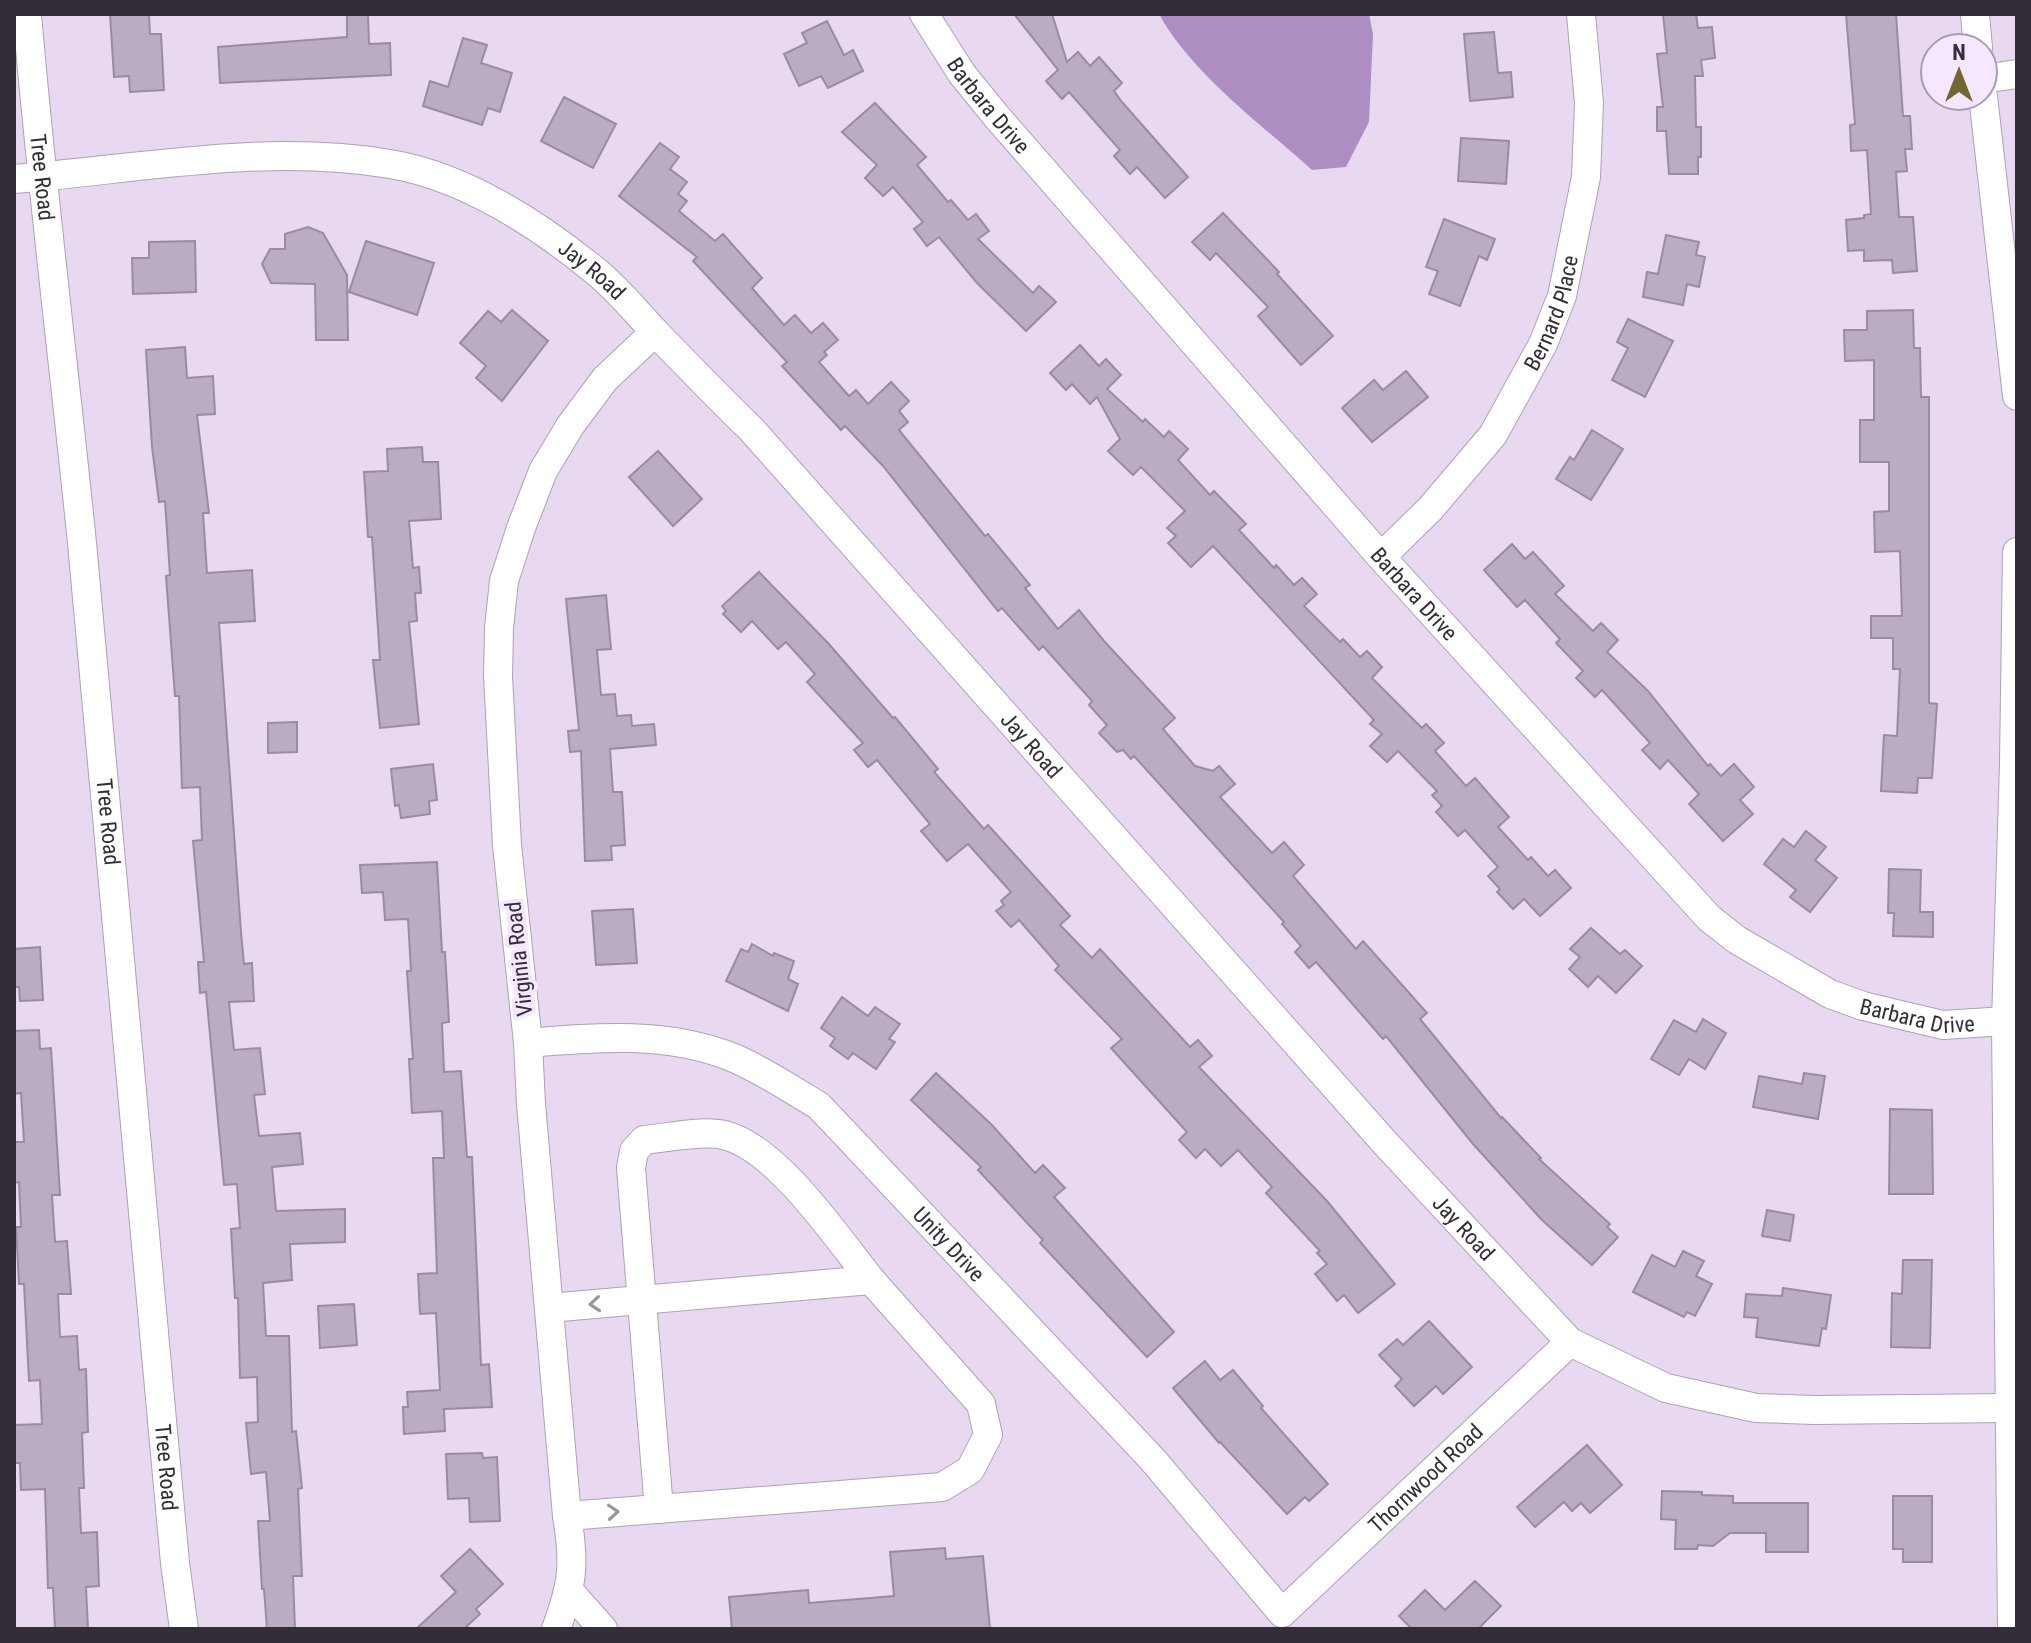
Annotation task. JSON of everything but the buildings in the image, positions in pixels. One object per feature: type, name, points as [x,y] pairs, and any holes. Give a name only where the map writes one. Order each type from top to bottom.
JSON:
[{"type":"street","name":"Tree Road","points":[[27,14],[28,178],[71,433],[119,920],[175,1563],[184,1629]]},
{"type":"street","name":"Barbara Drive","points":[[924,14],[970,85],[1381,557],[1709,918],[1737,940],[1830,994],[1863,1006],[1943,1025],[2006,1021]]},
{"type":"street","name":"Bernard Place","points":[[1381,557],[1430,509],[1493,435],[1543,344],[1562,296],[1586,177],[1589,103],[1581,14]]},
{"type":"street","points":[[1985,112],[2017,396]]},
{"type":"street","name":"Jay Road","points":[[28,178],[202,161],[280,156],[331,157],[392,164],[452,182],[551,238],[595,270],[630,303],[751,429],[1386,1144],[1570,1342],[1666,1388],[1756,1408],[2008,1408]]},
{"type":"street","name":"Virginia Road","points":[[556,1629],[570,1592],[573,1551],[567,1516],[528,1043],[507,845],[498,676],[499,628],[504,581],[543,471],[570,426],[605,379],[655,332]]},
{"type":"street","points":[[2012,1629],[2006,1021],[2017,552]]},
{"type":"street","name":"Unity Drive","points":[[528,1043],[630,1037],[680,1043],[732,1058],[762,1071],[819,1106],[1153,1460],[1282,1613]]},
{"type":"street","points":[[567,1516],[659,1509],[942,1487],[970,1470],[988,1435],[981,1404],[871,1280],[787,1176],[752,1146],[719,1134],[644,1140],[634,1151],[631,1168],[659,1509]]},
{"type":"street","points":[[549,1308],[871,1280]]},
{"type":"street","name":"Thornwood Road","points":[[1282,1613],[1570,1342]]},
{"type":"street","points":[[570,1592],[603,1629]]},
{"type":"shaded area","points":[[1159,14],[1369,14],[1373,34],[1369,122],[1346,167],[1312,170],[1208,78]]}]
